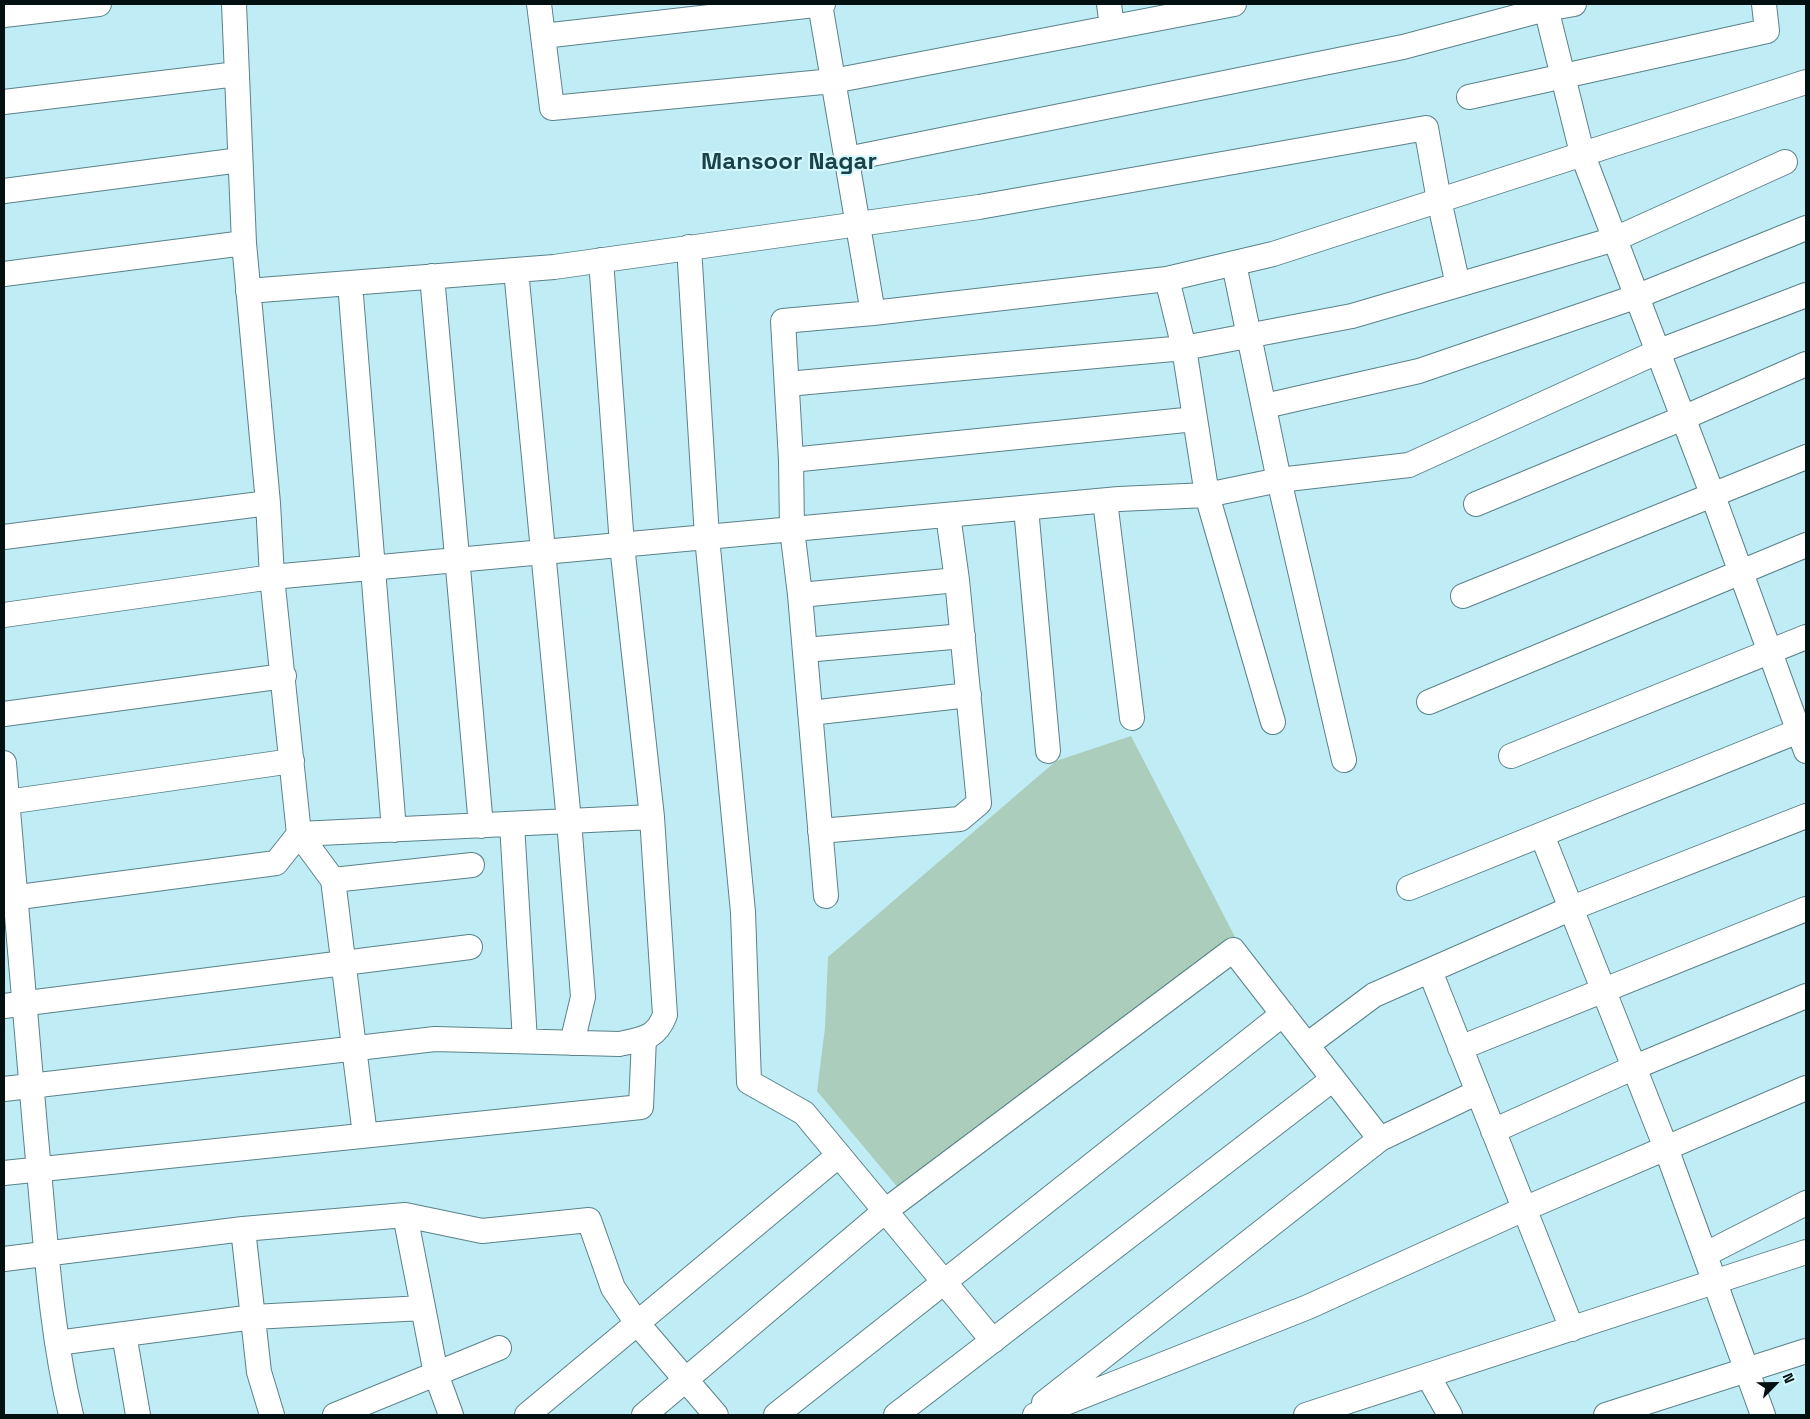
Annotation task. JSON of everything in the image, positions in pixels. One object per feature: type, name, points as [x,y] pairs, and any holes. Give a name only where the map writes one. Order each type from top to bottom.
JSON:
[{"type":"street","points":[[4,15],[99,4]]},
{"type":"street","points":[[234,4],[244,243],[268,503],[272,577],[284,676],[299,834],[333,880],[365,1135]]},
{"type":"street","points":[[539,4],[552,108],[833,81],[1234,4]]},
{"type":"street","points":[[543,36],[821,4],[873,313]]},
{"type":"street","points":[[1109,4],[1112,27]]},
{"type":"street","points":[[847,159],[1403,46],[1545,6],[1574,4]]},
{"type":"street","points":[[1469,96],[1767,32],[1764,4]]},
{"type":"street","points":[[1409,888],[1542,835],[1804,737],[1770,652],[1713,496],[1657,352],[1638,296],[1582,153],[1545,6]]},
{"type":"street","points":[[4,102],[237,74]]},
{"type":"street","points":[[826,896],[800,595],[792,529],[791,460],[783,321],[873,313],[1167,279],[1234,264],[1274,254],[1806,82]]},
{"type":"street","points":[[248,291],[516,270],[601,260],[979,207],[1426,128],[1439,200],[1458,285]]},
{"type":"street","points":[[4,191],[240,160]]},
{"type":"street","points":[[787,384],[1184,348],[1352,316],[1615,239],[1785,162]]},
{"type":"street","points":[[1265,406],[1419,371],[1638,296],[1806,228]]},
{"type":"street","points":[[4,274],[244,243]]},
{"type":"street","points":[[689,247],[707,537],[743,912],[749,1082],[804,1113],[993,1340]]},
{"type":"street","points":[[4,1089],[435,1039],[619,1044],[652,1035],[661,1026],[665,1015],[652,817],[622,545],[601,260]]},
{"type":"street","points":[[1234,264],[1279,480],[1344,760]]},
{"type":"street","points":[[516,270],[569,821],[583,997],[572,1043]]},
{"type":"street","points":[[432,276],[481,826]]},
{"type":"street","points":[[1167,279],[1184,348],[1207,495],[1274,722]]},
{"type":"street","points":[[350,283],[394,830]]},
{"type":"street","points":[[4,615],[272,577],[1105,501],[1207,495],[1279,480],[1409,465],[1657,352],[1806,295]]},
{"type":"street","points":[[1476,504],[1683,418],[1806,364]]},
{"type":"street","points":[[791,460],[1195,420]]},
{"type":"street","points":[[1463,596],[1713,496],[1806,456]]},
{"type":"street","points":[[1105,501],[1132,718]]},
{"type":"street","points":[[4,537],[268,503]]},
{"type":"street","points":[[1026,508],[1048,751]]},
{"type":"street","points":[[820,831],[960,818],[979,803],[957,580],[948,515]]},
{"type":"street","points":[[1429,702],[1741,573],[1806,544]]},
{"type":"street","points":[[800,595],[957,580]]},
{"type":"street","points":[[805,650],[963,636]]},
{"type":"street","points":[[1512,756],[1806,637]]},
{"type":"street","points":[[4,714],[284,676]]},
{"type":"street","points":[[810,713],[969,695]]},
{"type":"street","points":[[7,802],[292,761]]},
{"type":"street","points":[[4,763],[14,1004],[31,1086],[60,1372],[71,1415]]},
{"type":"street","points":[[1307,1044],[1374,995],[1572,908],[1806,816]]},
{"type":"street","points":[[9,899],[276,863],[299,834],[652,817]]},
{"type":"street","points":[[512,824],[525,1041]]},
{"type":"street","points":[[1542,835],[1666,1148],[1763,1415]]},
{"type":"street","points":[[333,880],[472,865]]},
{"type":"street","points":[[1460,1048],[1806,909]]},
{"type":"street","points":[[14,1004],[470,947]]},
{"type":"street","points":[[644,1415],[886,1211],[1233,950],[1380,1139]]},
{"type":"street","points":[[1430,971],[1572,1329]]},
{"type":"street","points":[[1493,1131],[1635,1067],[1806,996]]},
{"type":"street","points":[[776,1415],[1283,1014]]},
{"type":"street","points":[[4,1173],[641,1107],[644,1038]]},
{"type":"street","points":[[896,1415],[1333,1079]]},
{"type":"street","points":[[1035,1415],[1308,1308],[1524,1209],[1806,1088]]},
{"type":"street","points":[[1029,1415],[1380,1139],[1478,1092]]},
{"type":"street","points":[[527,1415],[839,1155]]},
{"type":"street","points":[[1706,1254],[1806,1203]]},
{"type":"street","points":[[405,1214],[436,1374],[451,1415]]},
{"type":"street","points":[[4,1259],[243,1229],[405,1214],[482,1231],[589,1220],[613,1288],[637,1323],[716,1415]]},
{"type":"street","points":[[243,1229],[259,1372],[272,1415]]},
{"type":"street","points":[[1306,1415],[1806,1252]]},
{"type":"street","points":[[57,1343],[253,1317],[423,1308]]},
{"type":"street","points":[[124,1334],[138,1415]]},
{"type":"street","points":[[335,1415],[499,1348]]},
{"type":"street","points":[[1606,1415],[1806,1351]]},
{"type":"street","points":[[1428,1376],[1450,1415]]},
{"type":"green space","points":[[1131,736],[1235,937],[899,1189],[817,1091],[825,1028],[828,957],[1056,761]]},
{"type":"district","name":"Mansoor Nagar","points":[[789,162]]}]
